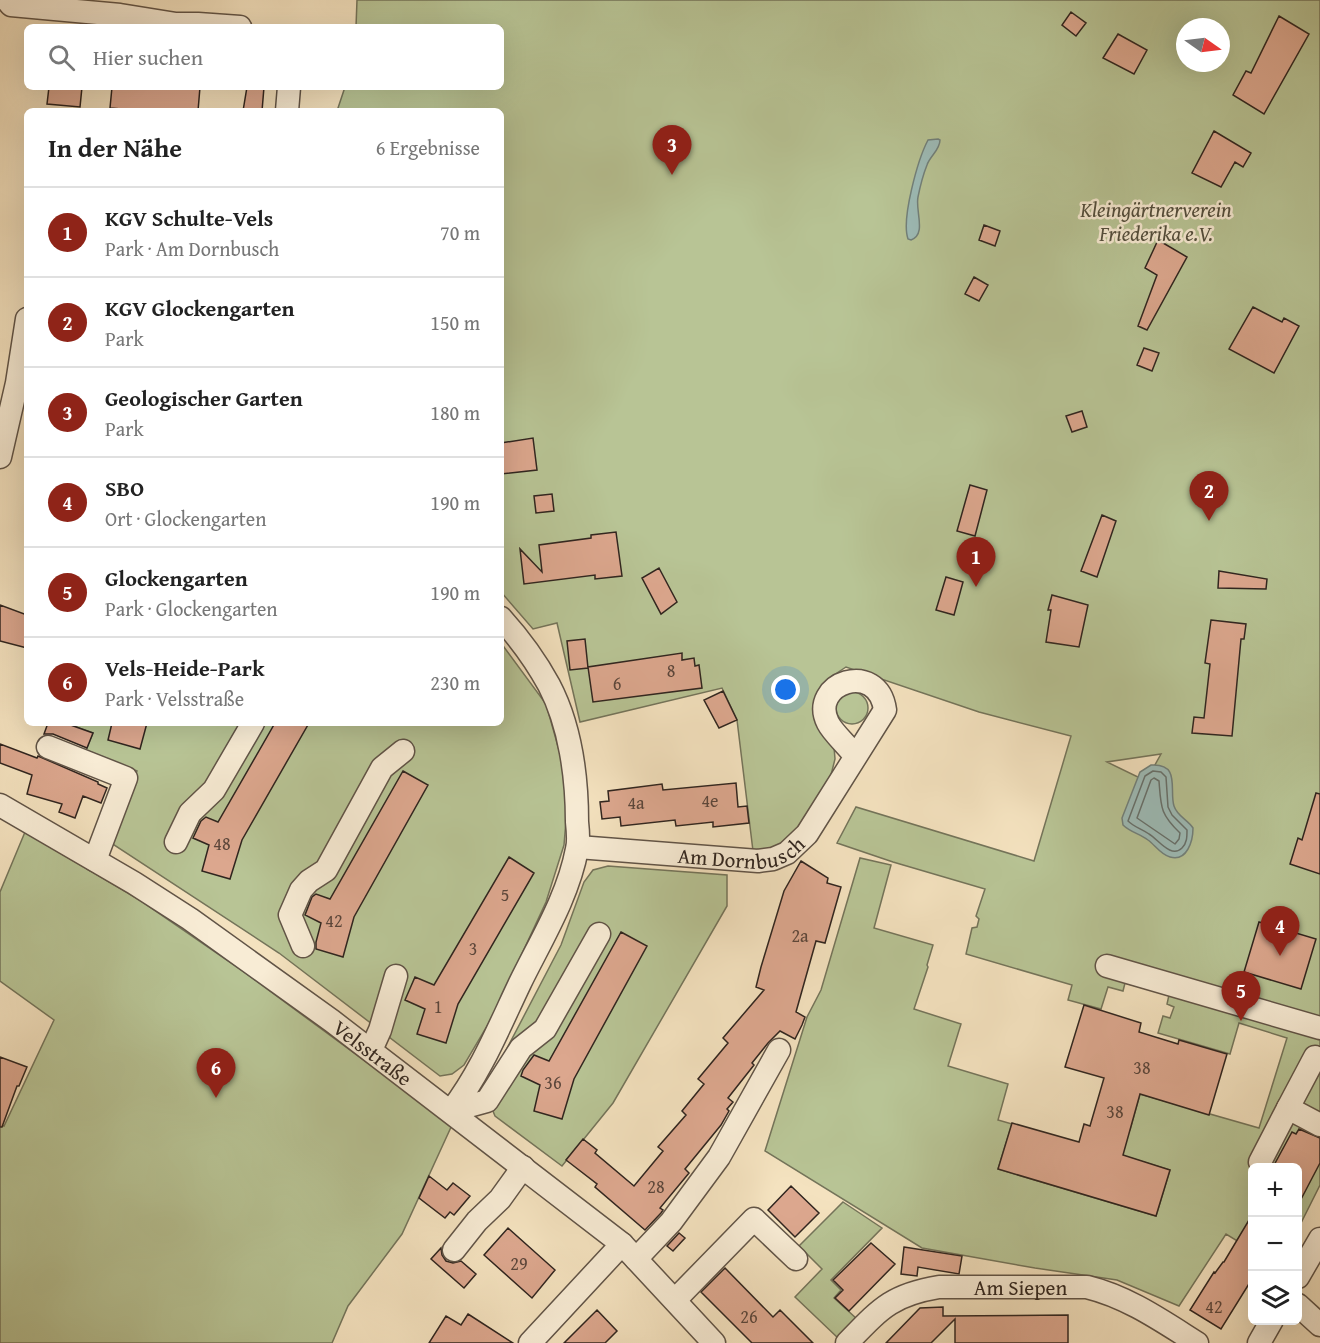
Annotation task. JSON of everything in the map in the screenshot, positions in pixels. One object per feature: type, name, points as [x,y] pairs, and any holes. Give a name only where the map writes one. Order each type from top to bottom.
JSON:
[{"type":"street","points":[[7,0],[12,5],[120,15],[176,24],[198,24]]},
{"type":"street","points":[[287,108],[289,90]]},
{"type":"street","points":[[0,457],[17,383],[24,338]]},
{"type":"street","points":[[451,1111],[477,1072],[560,903],[578,847],[577,792],[560,713],[549,685],[504,622]]},
{"type":"street","points":[[176,842],[190,813],[214,790],[251,726]]},
{"type":"street","points":[[48,747],[126,777],[95,860]]},
{"type":"street","points":[[303,946],[290,915],[301,890],[309,881],[326,870],[382,768],[403,751]]},
{"type":"street","name":"Am Dornbusch","points":[[578,847],[758,861],[773,859],[787,853],[807,834],[855,756]]},
{"type":"street","name":"Velsstraße","points":[[0,806],[95,860],[190,919],[371,1050],[629,1251],[714,1343]]},
{"type":"street","points":[[451,1111],[487,1101],[521,1048],[545,1029],[599,934]]},
{"type":"street","points":[[1107,966],[1320,1028]]},
{"type":"street","points":[[371,1050],[380,1030],[396,976]]},
{"type":"street","points":[[530,1343],[629,1251],[671,1222],[719,1157],[779,1050]]},
{"type":"street","points":[[1260,1162],[1315,1057]]},
{"type":"street","points":[[1288,1108],[1320,1125]]},
{"type":"street","points":[[454,1250],[477,1221],[500,1199],[524,1167]]},
{"type":"street","points":[[675,1300],[754,1219],[796,1259]]},
{"type":"street","points":[[1301,1271],[1320,1239]]},
{"type":"street","name":"Am Siepen","points":[[847,1343],[873,1316],[894,1300],[916,1291],[939,1287],[1087,1287],[1106,1291],[1134,1304],[1197,1343]]},
{"type":"street","points":[[1302,1309],[1320,1325]]},
{"type":"street","points":[[1258,1343],[1269,1325]]},
{"type":"green space","name":"Kleingärtnerverein Friederika e.V.","points":[[357,0],[1320,0],[1320,1185],[1302,1221],[1302,1163],[1248,1163],[1248,1248],[1226,1234],[1179,1306],[1117,1280],[922,1248],[765,1151],[807,1017],[821,990],[860,858],[891,865],[874,928],[933,945],[914,1009],[961,1024],[948,1066],[1008,1084],[998,1120],[1012,1124],[998,1169],[1156,1216],[1170,1170],[1104,1150],[1130,1130],[1140,1094],[1259,1128],[1287,1038],[1239,1023],[1230,1054],[1158,1033],[1163,1016],[1170,1018],[1174,1007],[1167,1004],[1169,995],[1125,983],[1123,991],[1108,987],[1101,1009],[1068,1000],[1072,985],[966,954],[972,928],[977,927],[979,919],[976,916],[985,889],[837,843],[856,807],[1034,861],[1071,736],[979,712],[846,667],[831,677],[819,691],[834,747],[835,759],[831,775],[799,831],[778,848],[753,851],[737,720],[722,688],[580,722],[557,623],[533,629],[504,595],[504,108],[338,108],[344,90],[504,90],[504,24],[356,24]],"holes":[[[1161,754],[1146,781],[1107,762]]]},
{"type":"green space","points":[[504,647],[546,704],[561,757],[567,808],[564,845],[546,902],[493,1016],[464,1065],[452,1074],[440,1076],[279,953],[111,843],[137,771],[86,750],[93,733],[73,726],[504,726]]},
{"type":"green space","points":[[852,692],[863,697],[868,708],[863,719],[852,724],[841,719],[836,708],[841,697]]},
{"type":"green space","points":[[25,832],[138,899],[244,972],[452,1125],[402,1234],[348,1306],[332,1343],[0,1343],[0,1125],[4,1126],[54,1020],[0,981],[0,892]]},
{"type":"green space","points":[[608,866],[727,875],[727,906],[613,1103],[562,1166],[495,1116],[488,1099],[491,1079],[561,945],[584,882],[593,870]]},
{"type":"green space","points":[[843,1202],[882,1228],[831,1280],[841,1290],[834,1298],[857,1319],[839,1339],[795,1297],[822,1269],[799,1246]]},
{"type":"water","points":[[938,139],[940,144],[927,165],[919,193],[918,233],[911,240],[908,239],[906,230],[915,174],[928,140]]},
{"type":"water","points":[[1151,765],[1167,768],[1172,779],[1174,806],[1193,828],[1188,849],[1176,858],[1167,856],[1148,840],[1123,825],[1122,818],[1140,772]]},
{"type":"building","points":[[1071,12],[1086,23],[1076,36],[1062,25]]},
{"type":"building","points":[[1279,16],[1309,34],[1264,114],[1233,95],[1246,71],[1251,73]]},
{"type":"building","points":[[1118,34],[1147,50],[1134,74],[1103,58]]},
{"type":"building","points":[[49,90],[82,90],[80,107],[47,104]]},
{"type":"building","points":[[112,90],[200,90],[198,108],[110,108]]},
{"type":"building","points":[[246,90],[264,90],[262,108],[244,108]]},
{"type":"building","points":[[1214,131],[1251,153],[1243,167],[1235,162],[1221,187],[1192,173]]},
{"type":"building","points":[[984,225],[1000,231],[995,246],[979,240]]},
{"type":"building","points":[[1158,240],[1187,257],[1147,330],[1138,326],[1157,275],[1145,268]]},
{"type":"building","points":[[974,277],[988,285],[979,301],[965,294]]},
{"type":"building","points":[[1253,307],[1282,322],[1284,318],[1299,326],[1274,373],[1229,349]]},
{"type":"building","points":[[1144,348],[1159,353],[1152,371],[1137,365]]},
{"type":"building","points":[[1082,411],[1087,427],[1072,432],[1066,416]]},
{"type":"building","points":[[533,438],[537,470],[504,474],[504,443]]},
{"type":"building","points":[[970,485],[987,490],[975,536],[957,531]]},
{"type":"building","points":[[552,494],[554,511],[536,513],[534,496]]},
{"type":"building","points":[[1102,515],[1116,521],[1097,577],[1081,571]]},
{"type":"building","points":[[616,532],[622,576],[595,579],[595,575],[524,584],[520,549],[542,572],[539,545]]},
{"type":"building","points":[[659,568],[677,602],[661,614],[642,578]]},
{"type":"building","points":[[1219,571],[1267,579],[1266,589],[1218,588]]},
{"type":"building","points":[[946,577],[963,582],[954,615],[936,610]]},
{"type":"building","points":[[1052,595],[1088,605],[1079,647],[1046,642],[1051,610],[1048,610]]},
{"type":"building","points":[[0,605],[24,614],[24,647],[0,641]]},
{"type":"building","points":[[1211,620],[1246,624],[1244,639],[1241,639],[1232,736],[1192,733],[1194,717],[1204,718],[1210,664],[1205,663]]},
{"type":"building","points":[[585,639],[588,668],[570,670],[567,641]]},
{"type":"building","points":[[682,653],[682,660],[694,658],[695,666],[699,665],[702,688],[593,702],[588,667]]},
{"type":"building","points":[[723,691],[737,720],[719,728],[704,700]]},
{"type":"building","points":[[47,726],[73,726],[93,733],[87,748],[53,734],[44,734]]},
{"type":"building","points":[[111,726],[146,726],[140,749],[108,740]]},
{"type":"building","points":[[273,726],[307,726],[242,840],[230,879],[202,871],[209,845],[193,838],[201,821],[206,817],[218,822]]},
{"type":"building","points":[[0,744],[37,758],[38,756],[98,782],[107,788],[101,803],[83,796],[75,818],[59,812],[62,804],[27,794],[32,775],[0,763]]},
{"type":"building","points":[[403,771],[428,785],[354,917],[343,957],[316,949],[321,923],[305,915],[312,897],[316,894],[330,899]]},
{"type":"building","points":[[736,783],[738,807],[747,806],[749,823],[713,827],[713,822],[676,826],[675,820],[621,826],[620,817],[602,819],[600,802],[609,801],[608,791],[662,784],[663,790]]},
{"type":"building","points":[[1316,793],[1320,794],[1320,874],[1290,864],[1298,838],[1302,840]]},
{"type":"building","points":[[509,857],[534,873],[458,1004],[446,1043],[417,1034],[425,1009],[405,1000],[415,977],[434,985]]},
{"type":"building","points":[[801,861],[828,878],[827,883],[841,887],[825,943],[816,941],[796,1012],[805,1017],[802,1025],[795,1039],[780,1031],[752,1063],[754,1065],[728,1098],[733,1102],[727,1109],[729,1111],[721,1125],[685,1169],[689,1173],[660,1208],[663,1210],[661,1213],[645,1230],[595,1187],[597,1184],[566,1160],[583,1139],[597,1150],[595,1153],[634,1186],[663,1151],[658,1147],[686,1115],[682,1111],[704,1084],[698,1079],[728,1043],[723,1038],[764,990],[756,987],[761,967],[784,891]]},
{"type":"building","points":[[1259,922],[1316,939],[1301,989],[1244,972]]},
{"type":"building","points":[[621,932],[647,946],[574,1079],[562,1119],[534,1111],[540,1085],[521,1076],[523,1070],[534,1055],[549,1061]]},
{"type":"building","points":[[1084,1005],[1141,1023],[1139,1032],[1178,1044],[1179,1040],[1227,1054],[1209,1115],[1140,1094],[1123,1155],[1170,1170],[1156,1216],[998,1169],[1012,1123],[1079,1142],[1084,1124],[1090,1126],[1104,1078],[1065,1067]]},
{"type":"building","points":[[0,1057],[27,1067],[17,1086],[2,1127],[0,1127]]},
{"type":"building","points":[[1299,1129],[1320,1138],[1320,1163],[1302,1197],[1302,1163],[1275,1163],[1292,1132],[1296,1134]]},
{"type":"building","points":[[429,1176],[447,1190],[453,1183],[470,1196],[454,1215],[450,1212],[445,1218],[419,1198]]},
{"type":"building","points":[[791,1186],[819,1213],[795,1237],[768,1210]]},
{"type":"building","points":[[1248,1222],[1248,1285],[1221,1329],[1190,1310],[1214,1272],[1224,1262]]},
{"type":"building","points":[[508,1228],[555,1270],[532,1298],[484,1255]]},
{"type":"building","points":[[679,1233],[685,1238],[673,1251],[667,1246]]},
{"type":"building","points":[[871,1243],[895,1264],[849,1311],[835,1298],[843,1290],[833,1280]]},
{"type":"building","points":[[904,1247],[962,1256],[959,1274],[918,1267],[917,1276],[901,1274]]},
{"type":"building","points":[[441,1248],[446,1261],[453,1263],[461,1261],[476,1274],[464,1288],[431,1259]]},
{"type":"building","points":[[725,1268],[773,1317],[780,1310],[813,1343],[752,1343],[701,1292]]},
{"type":"building","points":[[943,1307],[943,1316],[1068,1315],[1068,1343],[955,1343],[955,1319],[931,1343],[886,1343],[920,1308]]},
{"type":"building","points":[[597,1310],[617,1331],[605,1343],[564,1343]]},
{"type":"building","points":[[468,1314],[513,1343],[429,1343],[446,1316],[461,1325]]},
{"type":"place","name":"Geologischer Garten","points":[[672,175]]},
{"type":"place","name":"KGV Glockengarten","points":[[1209,521]]},
{"type":"place","name":"KGV Schulte-Vels","points":[[976,587]]},
{"type":"place","name":"SBO","points":[[1280,956]]},
{"type":"place","name":"Glockengarten","points":[[1241,1021]]},
{"type":"place","name":"Vels-Heide-Park","points":[[216,1098]]}]
